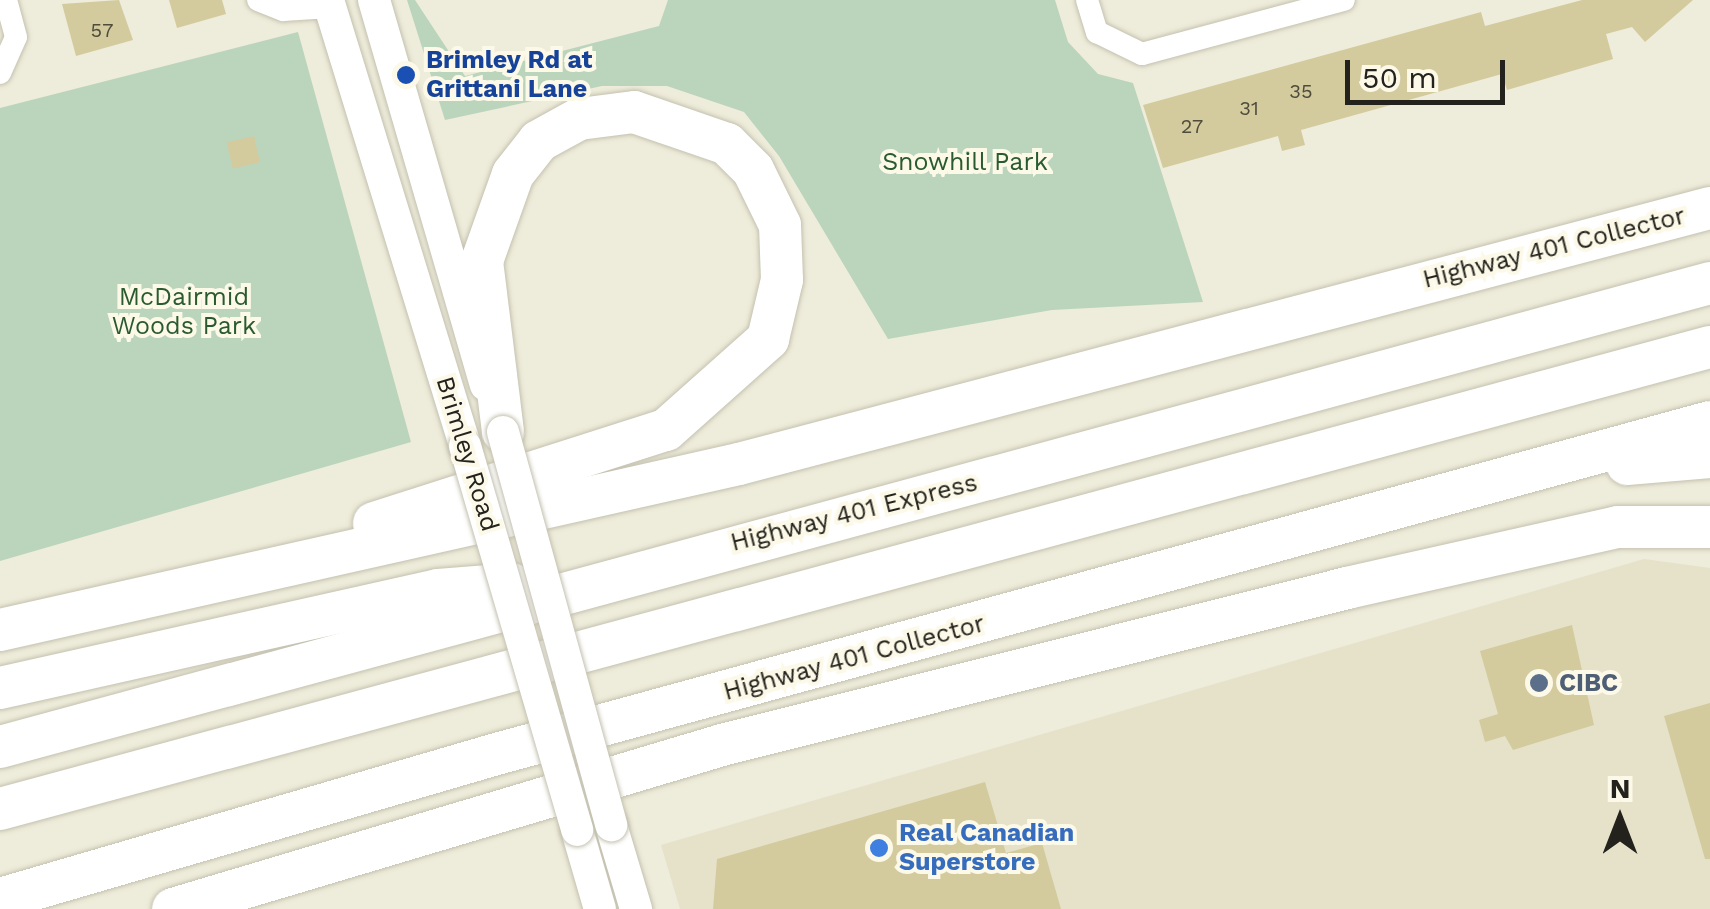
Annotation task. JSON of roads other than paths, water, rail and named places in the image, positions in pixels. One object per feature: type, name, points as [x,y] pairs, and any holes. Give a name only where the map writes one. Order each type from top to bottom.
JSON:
[{"type":"highway","points":[[279,568],[380,520],[666,430],[719,390],[768,339],[782,280],[780,225],[753,170],[728,144],[634,112],[579,119],[539,141],[512,174],[482,261],[484,439]]},
{"type":"highway","points":[[1510,258],[1710,194]]},
{"type":"highway","name":"Highway 401 Collector","points":[[0,630],[739,464],[1710,208]]},
{"type":"highway","name":"Highway 401 Express","points":[[0,747],[612,575],[1710,283]]},
{"type":"highway","points":[[0,809],[1710,347]]},
{"type":"highway","name":"Highway 401 Collector","points":[[0,899],[500,753],[1561,468],[1710,422]]},
{"type":"highway","points":[[1561,468],[1710,457]]},
{"type":"highway","points":[[173,909],[722,745],[1346,588],[1618,527],[1710,527]]},
{"type":"highway","points":[[0,688],[438,590],[612,575]]},
{"type":"main road","name":"Brimley Road","points":[[374,0],[466,332],[484,439],[577,830],[600,909]]},
{"type":"main road","name":"Brimley Road","points":[[328,4],[484,439],[636,909]]},
{"type":"street","points":[[0,73],[16,37],[6,0]]},
{"type":"street","points":[[258,0],[283,10],[328,4]]},
{"type":"street","points":[[1087,0],[1097,32],[1142,54],[1344,0]]},
{"type":"place","name":"Brimley Rd at Grittani Lane","points":[[406,75]]},
{"type":"place","name":"CIBC","points":[[1539,683]]},
{"type":"place","name":"Real Canadian Superstore","points":[[879,848]]},
{"type":"park label","name":"Snowhill Park","points":[[965,162]]},
{"type":"park label","name":"McDairmid Woods Park","points":[[184,312]]}]
